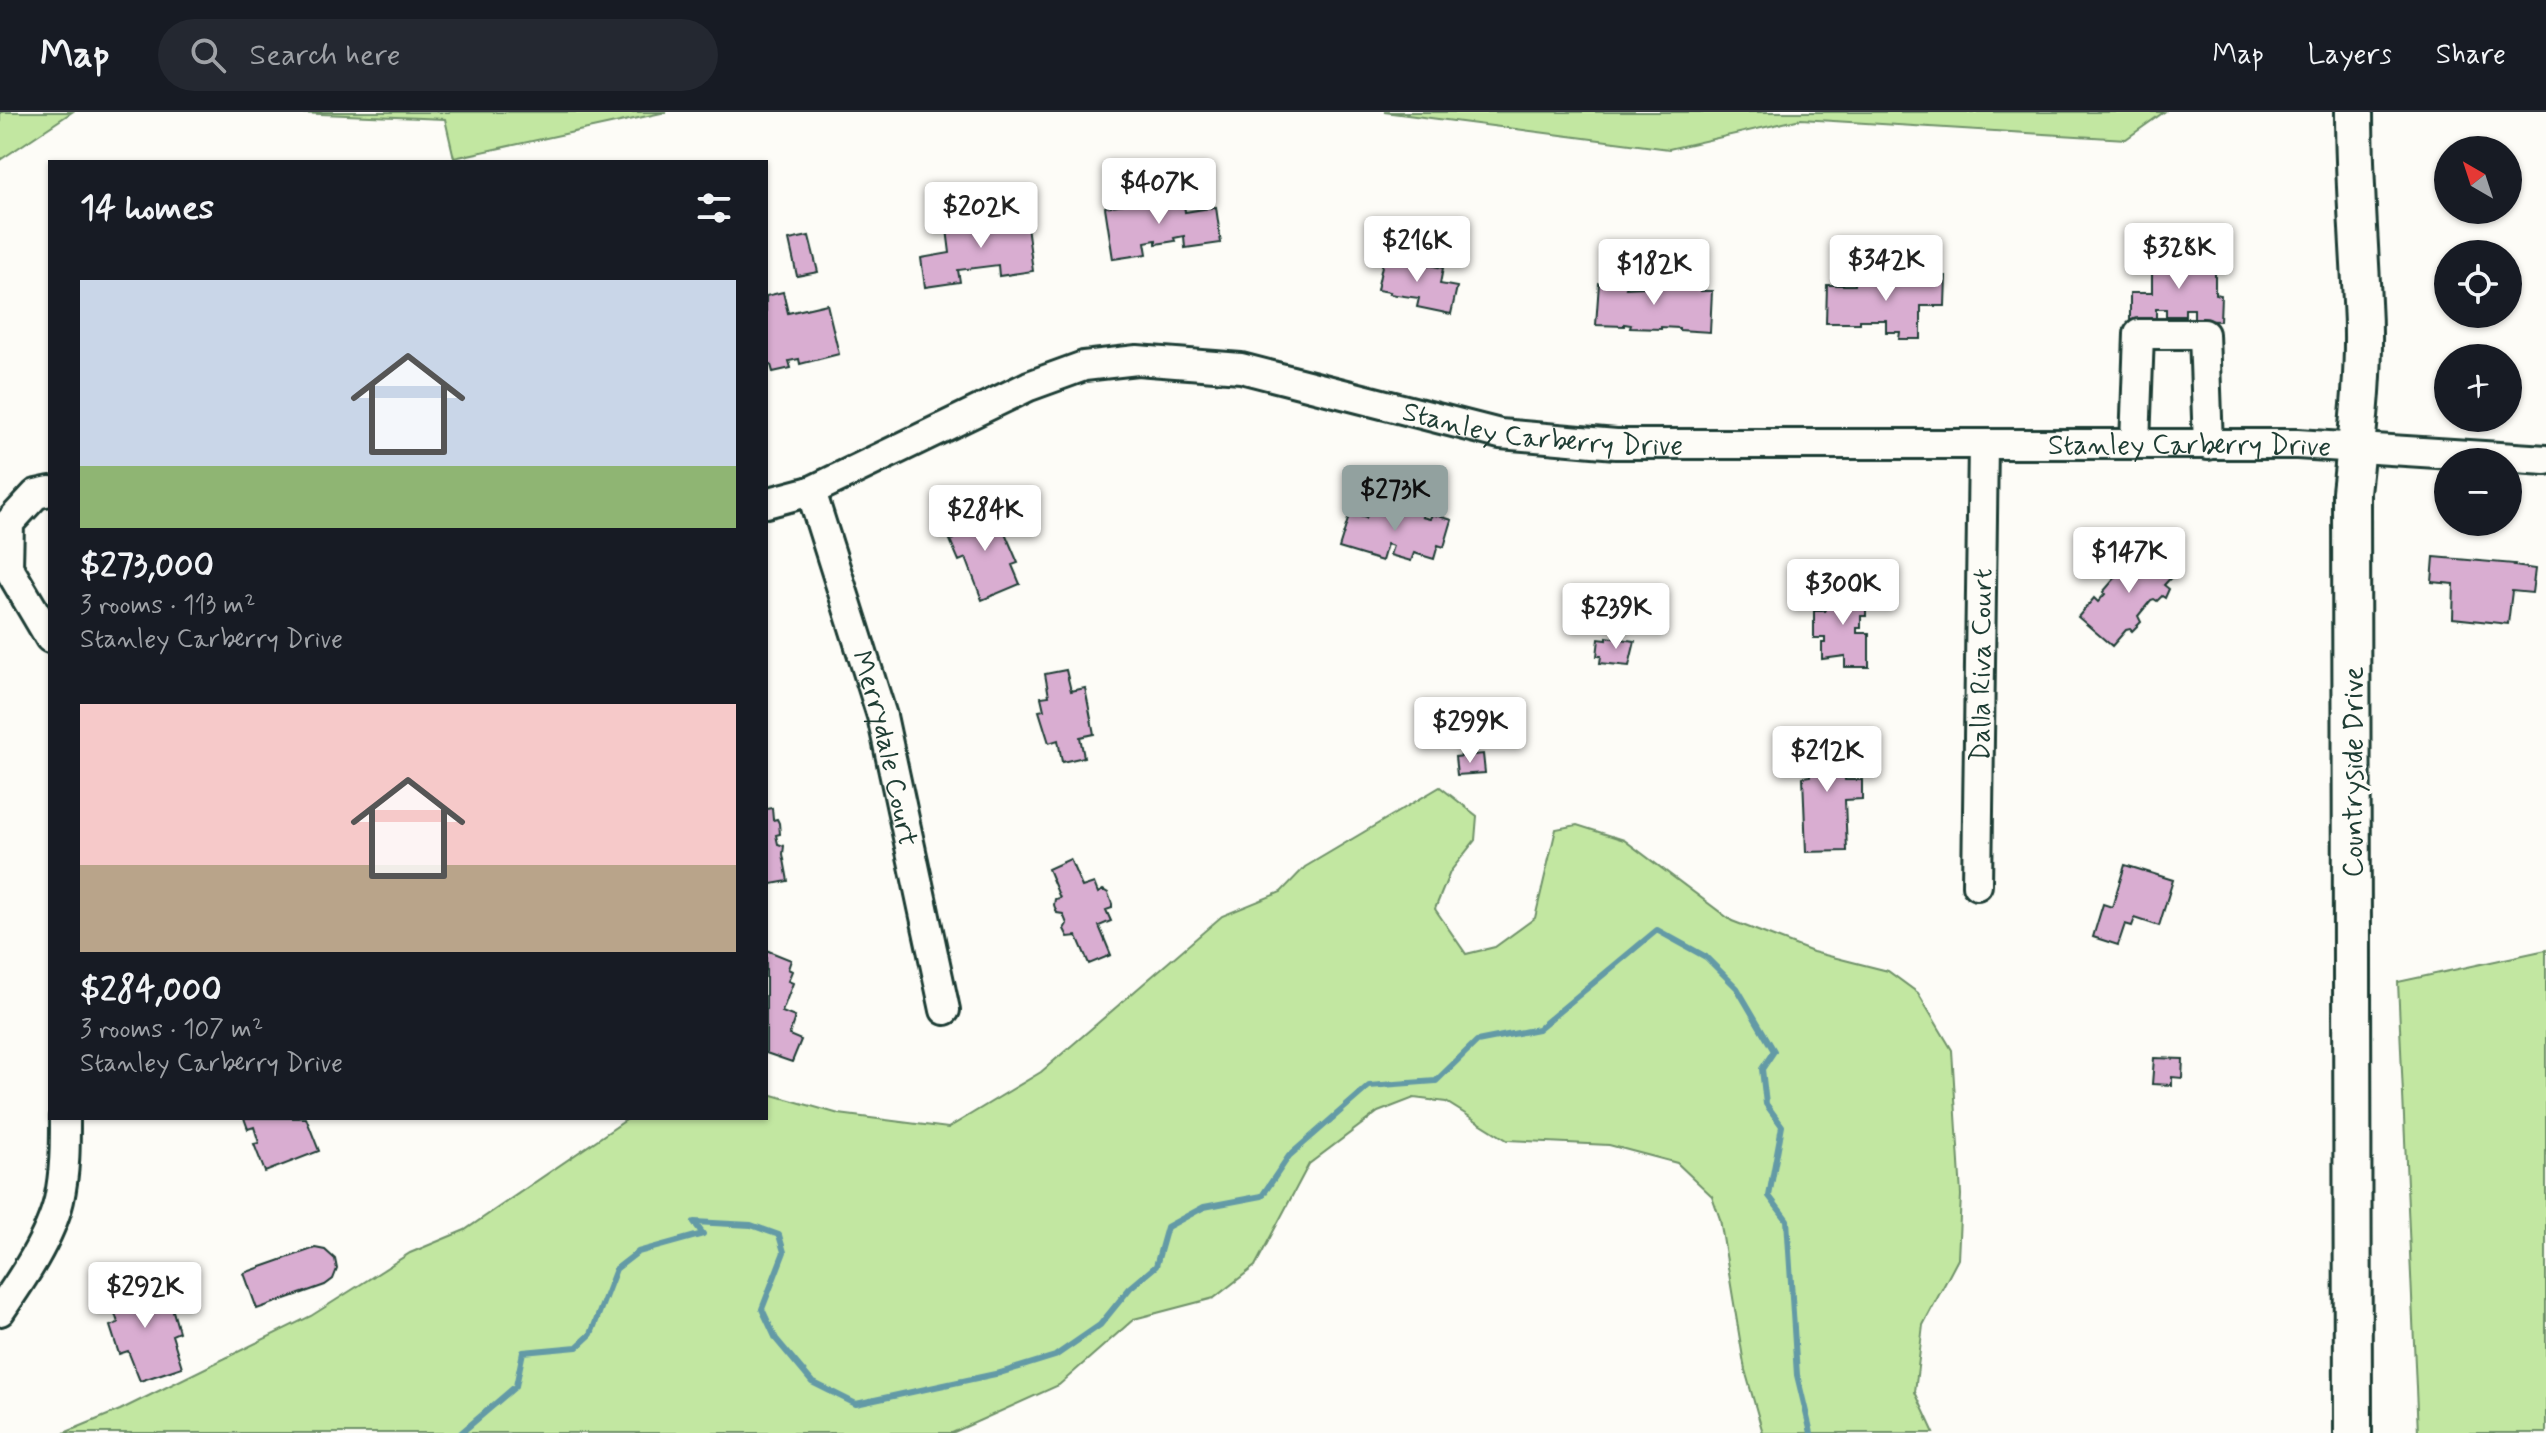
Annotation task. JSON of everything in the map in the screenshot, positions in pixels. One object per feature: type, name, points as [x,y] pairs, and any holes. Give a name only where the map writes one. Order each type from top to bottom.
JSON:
[{"type":"main road","name":"Countryside Drive","points":[[2353,1433],[2351,492],[2362,392],[2362,303],[2354,112]]},
{"type":"street","points":[[2135,444],[2139,334],[2204,334],[2208,445]]},
{"type":"street","name":"Stanley Carberry Drive","points":[[768,502],[811,491],[1029,386],[1084,366],[1137,360],[1241,368],[1500,434],[1616,444],[2356,447],[2546,460]]},
{"type":"street","name":"Dalla Riva Court","points":[[1977,885],[1983,444]]},
{"type":"street","points":[[48,491],[36,494],[9,523],[8,567],[48,635]]},
{"type":"street","name":"Merrydale Court","points":[[811,491],[882,716],[945,1010]]},
{"type":"street","points":[[0,1311],[31,1267],[58,1202],[65,1157],[65,1120]]},
{"type":"green space","points":[[0,112],[72,112],[0,160]]},
{"type":"green space","points":[[271,112],[666,112],[454,158],[445,119]]},
{"type":"green space","points":[[1384,112],[2164,112],[2126,139],[1801,119],[1669,149]]},
{"type":"green space","points":[[1440,787],[1477,816],[1475,840],[1450,872],[1435,909],[1466,954],[1495,947],[1535,918],[1556,829],[1577,825],[1624,840],[1732,921],[1813,952],[1888,971],[1918,993],[1952,1050],[1961,1195],[1958,1259],[1923,1325],[1915,1392],[1934,1433],[1763,1433],[1745,1370],[1720,1219],[1712,1196],[1677,1163],[1609,1145],[1507,1140],[1446,1102],[1414,1098],[1378,1112],[1309,1164],[1255,1266],[1214,1298],[1134,1319],[1059,1385],[952,1433],[64,1433],[120,1410],[311,1316],[410,1253],[465,1230],[626,1120],[768,1120],[768,1094],[839,1114],[948,1128],[1041,1072],[1222,916],[1281,892],[1305,867]]},
{"type":"green space","points":[[2546,950],[2546,1433],[2418,1433],[2398,982]]},
{"type":"building","points":[[1183,195],[1185,212],[1216,207],[1221,243],[1185,248],[1184,236],[1156,244],[1156,240],[1145,242],[1147,254],[1113,259],[1105,207]]},
{"type":"building","points":[[994,214],[996,222],[1026,218],[1033,271],[999,276],[998,265],[958,270],[960,282],[925,287],[921,258],[950,253],[947,229],[969,226],[967,218]]},
{"type":"building","points":[[809,236],[818,272],[797,276],[789,240]]},
{"type":"building","points":[[2164,253],[2202,253],[2202,270],[2215,270],[2215,294],[2221,295],[2220,321],[2194,320],[2194,309],[2185,309],[2185,316],[2166,316],[2166,309],[2156,309],[2156,320],[2130,320],[2130,293],[2152,293],[2152,268],[2164,269]]},
{"type":"building","points":[[1384,256],[1443,268],[1440,284],[1457,287],[1451,314],[1417,307],[1419,298],[1377,290]]},
{"type":"building","points":[[1914,276],[1946,276],[1945,306],[1921,306],[1921,339],[1899,339],[1900,332],[1886,332],[1886,320],[1826,323],[1827,285],[1855,285],[1855,281],[1914,282]]},
{"type":"building","points":[[1599,283],[1627,285],[1626,288],[1644,287],[1645,284],[1712,291],[1710,332],[1661,327],[1630,328],[1631,325],[1624,324],[1596,325]]},
{"type":"building","points":[[783,292],[788,313],[827,304],[839,354],[800,364],[799,359],[789,361],[791,368],[773,372],[771,365],[768,366],[768,296]]},
{"type":"building","points":[[1380,497],[1401,503],[1399,509],[1407,512],[1409,508],[1424,513],[1422,517],[1430,519],[1432,514],[1452,520],[1444,547],[1438,545],[1434,559],[1414,553],[1411,561],[1390,555],[1393,546],[1387,544],[1382,561],[1339,548],[1350,513],[1366,518],[1368,513],[1375,515]]},
{"type":"building","points":[[987,508],[996,531],[1003,528],[1018,563],[1012,565],[1020,584],[982,600],[966,558],[959,561],[950,540],[954,539],[948,524]]},
{"type":"building","points":[[2142,541],[2177,571],[2164,585],[2169,589],[2165,598],[2162,596],[2157,601],[2151,600],[2138,616],[2141,622],[2132,631],[2126,630],[2112,646],[2078,617],[2094,598],[2098,602],[2122,570],[2124,572],[2132,564],[2127,559]]},
{"type":"building","points":[[2434,557],[2515,564],[2535,569],[2532,593],[2512,591],[2508,624],[2453,618],[2454,584],[2432,582]]},
{"type":"building","points":[[1860,588],[1860,600],[1866,600],[1866,616],[1861,616],[1861,628],[1857,628],[1857,633],[1869,633],[1869,667],[1845,667],[1845,656],[1822,659],[1825,638],[1814,638],[1814,611],[1825,611],[1825,589]]},
{"type":"building","points":[[1607,637],[1635,641],[1629,666],[1600,663],[1601,656],[1597,656],[1599,639],[1607,640]]},
{"type":"building","points":[[1066,670],[1071,691],[1085,688],[1094,734],[1080,737],[1084,757],[1062,762],[1058,740],[1049,743],[1039,711],[1044,710],[1041,697],[1049,696],[1045,674]]},
{"type":"building","points":[[1843,731],[1845,780],[1862,780],[1862,799],[1845,800],[1847,851],[1806,852],[1803,777],[1810,776],[1809,732]]},
{"type":"building","points":[[1483,754],[1485,773],[1457,775],[1455,757]]},
{"type":"building","points":[[772,808],[773,820],[777,819],[779,823],[780,834],[776,835],[778,844],[784,846],[788,881],[768,885],[768,809]]},
{"type":"building","points":[[1070,859],[1082,887],[1094,883],[1098,893],[1103,890],[1108,893],[1112,904],[1112,908],[1106,910],[1111,921],[1099,926],[1111,955],[1089,964],[1077,936],[1068,937],[1063,914],[1057,913],[1054,905],[1055,899],[1060,898],[1048,869]]},
{"type":"building","points":[[2125,865],[2173,880],[2159,926],[2135,918],[2132,926],[2125,924],[2118,945],[2093,937],[2103,904],[2112,907]]},
{"type":"building","points":[[768,951],[791,960],[788,969],[792,971],[788,981],[793,983],[782,1012],[795,1017],[789,1035],[801,1040],[792,1062],[768,1054]]},
{"type":"building","points":[[2154,1058],[2183,1059],[2182,1078],[2172,1077],[2172,1085],[2152,1084]]},
{"type":"building","points":[[245,1120],[307,1120],[319,1151],[265,1172],[254,1144],[259,1143],[254,1127],[248,1129]]},
{"type":"building","points":[[315,1248],[325,1250],[335,1259],[337,1269],[333,1279],[325,1285],[257,1309],[244,1273]]},
{"type":"building","points":[[149,1278],[156,1300],[159,1299],[162,1307],[171,1304],[179,1332],[172,1335],[182,1367],[140,1381],[128,1351],[119,1354],[110,1326],[118,1323],[108,1291]]},
{"type":"waterway","points":[[461,1433],[516,1386],[523,1352],[577,1347],[591,1334],[616,1269],[638,1252],[703,1234],[694,1222],[751,1225],[779,1235],[784,1252],[762,1309],[776,1339],[812,1382],[856,1404],[1000,1373],[1055,1356],[1100,1325],[1130,1288],[1156,1266],[1167,1227],[1204,1207],[1262,1196],[1289,1156],[1369,1086],[1436,1081],[1477,1041],[1538,1029],[1657,930],[1706,957],[1737,988],[1774,1051],[1762,1069],[1766,1104],[1782,1126],[1769,1196],[1787,1220],[1797,1375],[1811,1433]]}]
